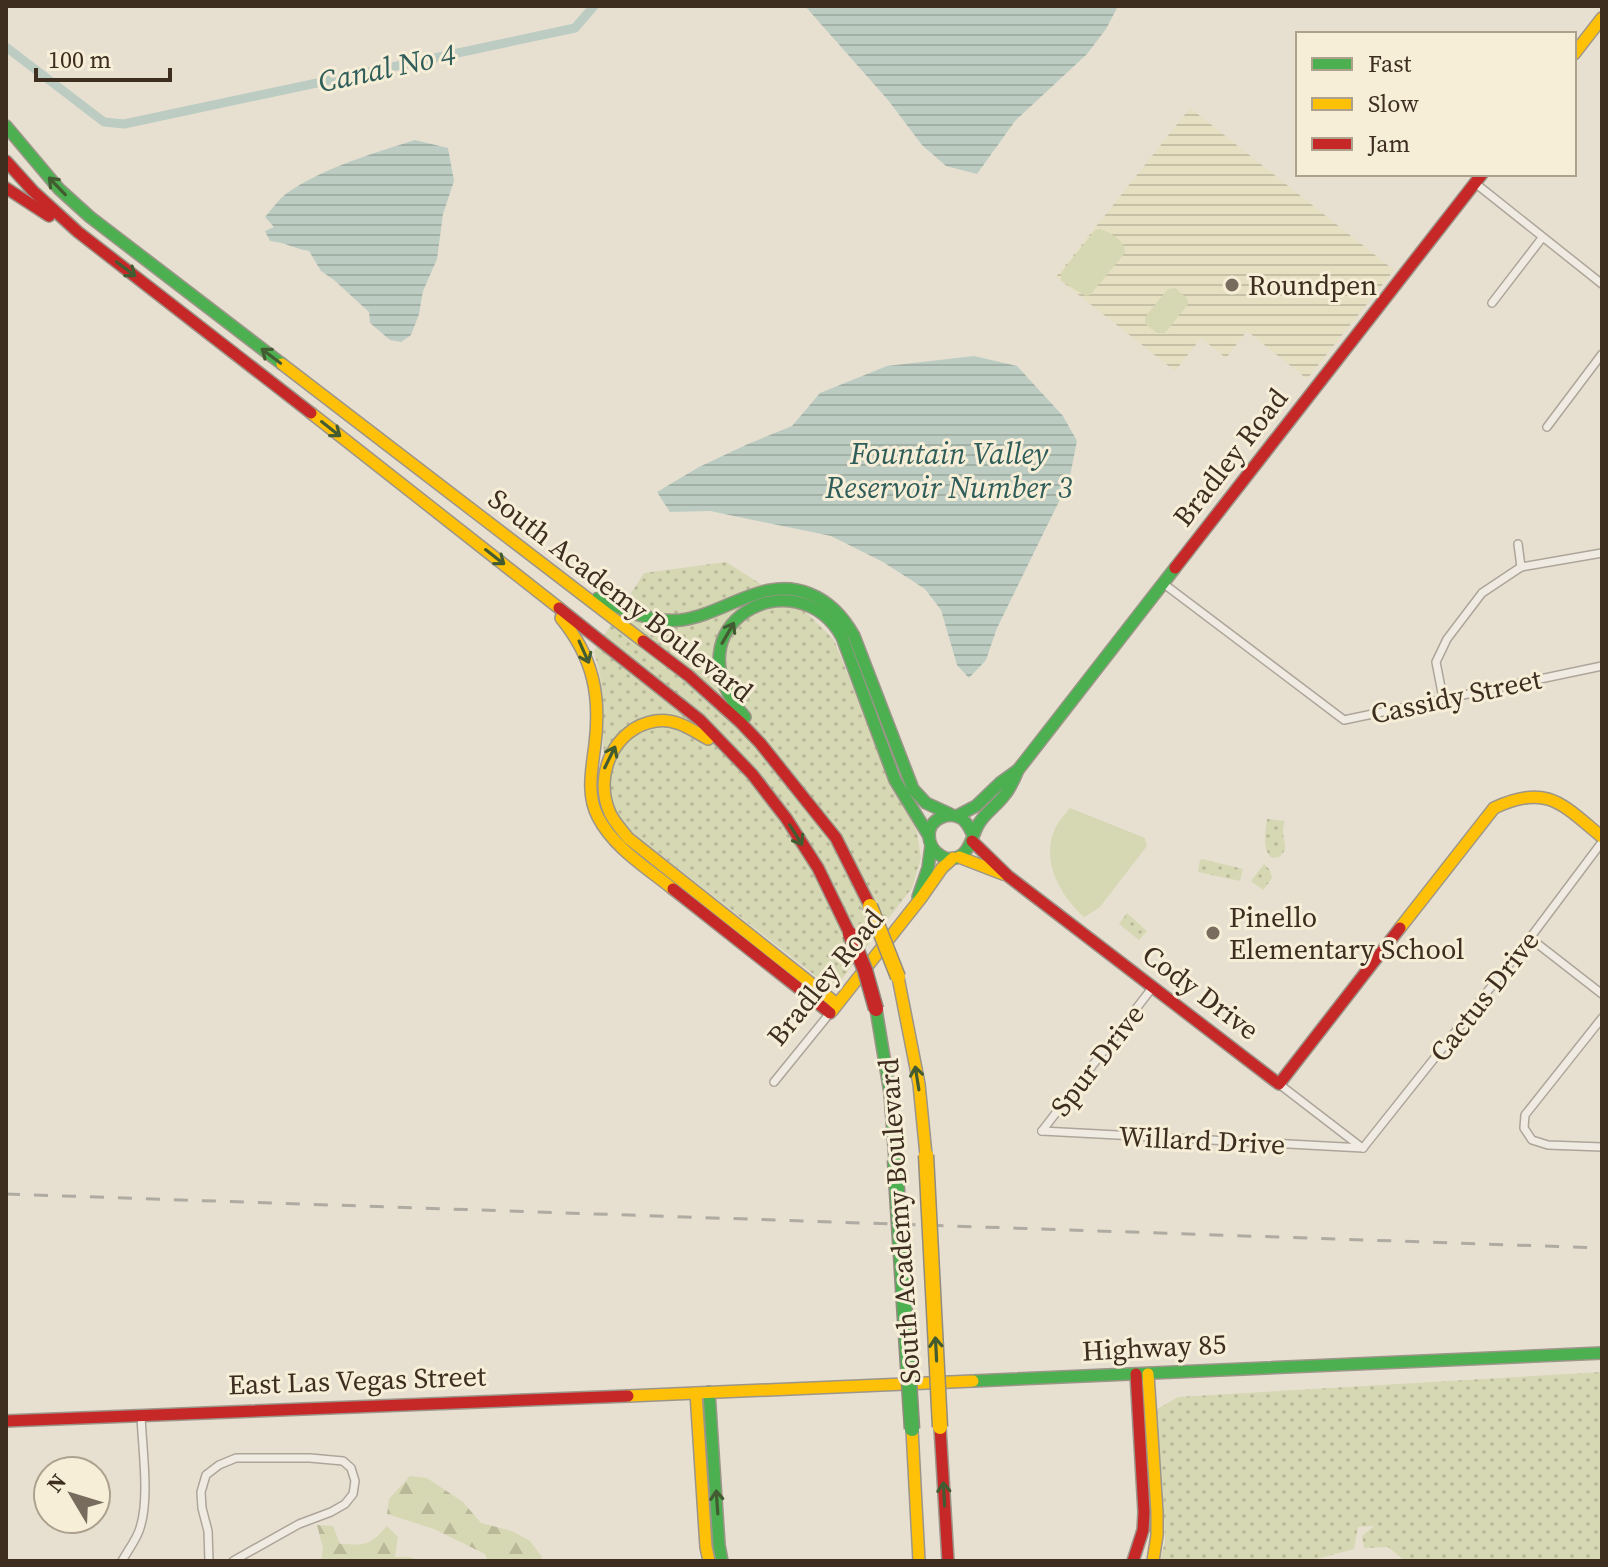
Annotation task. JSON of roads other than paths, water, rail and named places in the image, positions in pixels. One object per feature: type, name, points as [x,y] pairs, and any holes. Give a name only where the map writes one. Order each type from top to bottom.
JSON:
[{"type":"main road","points":[[1576,51],[1602,18]]},
{"type":"main road","name":"South Academy Boulevard","points":[[6,126],[59,189],[90,217],[689,676],[760,743],[836,838],[870,906],[898,977],[919,1084],[926,1155],[948,1561]]},
{"type":"main road","name":"South Academy Boulevard","points":[[6,161],[28,186],[91,243],[674,698],[752,774],[786,818],[818,868],[850,934],[876,1009],[890,1093],[919,1561]]},
{"type":"main road","name":"Bradley Road","points":[[833,1009],[925,895],[946,863],[968,849],[978,823],[1009,789],[1018,770],[1478,179]]},
{"type":"main road","points":[[6,188],[91,243]]},
{"type":"main road","points":[[567,583],[621,610],[659,620],[698,616],[773,589],[809,592],[825,601],[848,624],[914,792],[928,806],[964,819],[970,826],[972,837]]},
{"type":"main road","points":[[537,590],[585,649],[592,672],[597,715],[590,788],[601,826],[620,847],[833,1009]]},
{"type":"main road","points":[[836,838],[808,789],[735,704],[721,677],[721,644],[731,625],[749,609],[769,601],[807,604],[830,620],[839,632],[899,789],[921,820],[938,854],[956,857]]},
{"type":"main road","points":[[777,808],[704,736],[679,723],[656,721],[627,733],[610,753],[603,774],[603,798],[619,830],[833,1009]]},
{"type":"main road","name":"Bradley Road","points":[[916,904],[928,868],[934,822],[944,815],[954,815],[976,806],[1018,770]]},
{"type":"main road","points":[[1279,1084],[1494,808],[1511,799],[1540,796],[1556,801],[1602,840]]},
{"type":"main road","name":"Cody Drive","points":[[972,837],[982,853],[1008,876],[1279,1084]]},
{"type":"main road","name":"Cody Drive","points":[[956,857],[1008,876]]},
{"type":"main road","name":"Highway 85","points":[[703,1393],[1602,1353]]},
{"type":"main road","points":[[1133,1561],[1143,1530],[1144,1512],[1142,1374]]},
{"type":"main road","points":[[1142,1374],[1157,1512],[1153,1561]]},
{"type":"main road","points":[[703,1393],[706,1547],[709,1561]]},
{"type":"main road","points":[[703,1393],[722,1561]]},
{"type":"main road","name":"East Las Vegas Street","points":[[6,1421],[703,1393]]},
{"type":"main road","points":[[908,1561],[918,1522]]},
{"type":"main road","points":[[947,1540],[958,1561]]},
{"type":"street","points":[[1478,179],[1542,238],[1602,284]]},
{"type":"street","points":[[1492,303],[1542,238]]},
{"type":"street","points":[[1547,427],[1602,354]]},
{"type":"street","points":[[1518,544],[1521,567]]},
{"type":"street","points":[[1443,698],[1436,662],[1447,639],[1482,593],[1521,567],[1602,553]]},
{"type":"street","name":"Cassidy Street","points":[[1164,584],[1344,720],[1602,666]]},
{"type":"street","name":"Cactus Drive","points":[[1363,1148],[1530,938],[1602,840]]},
{"type":"street","points":[[1530,938],[1602,994]]},
{"type":"street","name":"Spur Drive","points":[[1042,1131],[1152,988]]},
{"type":"street","name":"Bradley Road","points":[[774,1082],[833,1009]]},
{"type":"street","points":[[1602,1018],[1525,1115],[1524,1128],[1532,1140],[1548,1145],[1602,1147]]},
{"type":"street","name":"Cody Drive","points":[[1279,1084],[1363,1148]]},
{"type":"street","name":"Willard Drive","points":[[1042,1131],[1363,1148]]},
{"type":"street","points":[[122,1561],[140,1529],[143,1513],[141,1415]]},
{"type":"street","points":[[209,1561],[208,1531],[201,1492],[206,1475],[219,1465],[236,1458],[310,1458],[343,1461],[351,1468],[355,1481],[353,1494],[345,1504],[299,1524],[233,1561]]},
{"type":"water","points":[[805,6],[1118,6],[1087,54],[1015,121],[977,174],[946,166],[922,145],[888,100]]},
{"type":"water","points":[[415,140],[448,148],[454,181],[443,214],[437,259],[423,291],[419,314],[411,335],[401,342],[390,340],[370,323],[369,312],[321,271],[309,251],[270,241],[265,231],[274,227],[265,217],[287,193],[317,176]]},
{"type":"water","name":"Fountain Valley Reservoir Number 3","points":[[974,356],[1017,366],[1063,416],[1077,441],[1069,481],[997,628],[986,660],[969,678],[957,665],[941,610],[925,589],[883,562],[831,536],[710,511],[670,512],[657,492],[699,467],[792,426],[820,393],[887,366]]},
{"type":"waterway","name":"Canal No 4","points":[[6,47],[104,122],[124,124],[575,28],[594,6]]},
{"type":"railway","points":[[6,1194],[1602,1248]]},
{"type":"place","name":"Roundpen","points":[[1232,285]]},
{"type":"place","name":"Pinello Elementary School","points":[[1213,933]]}]
